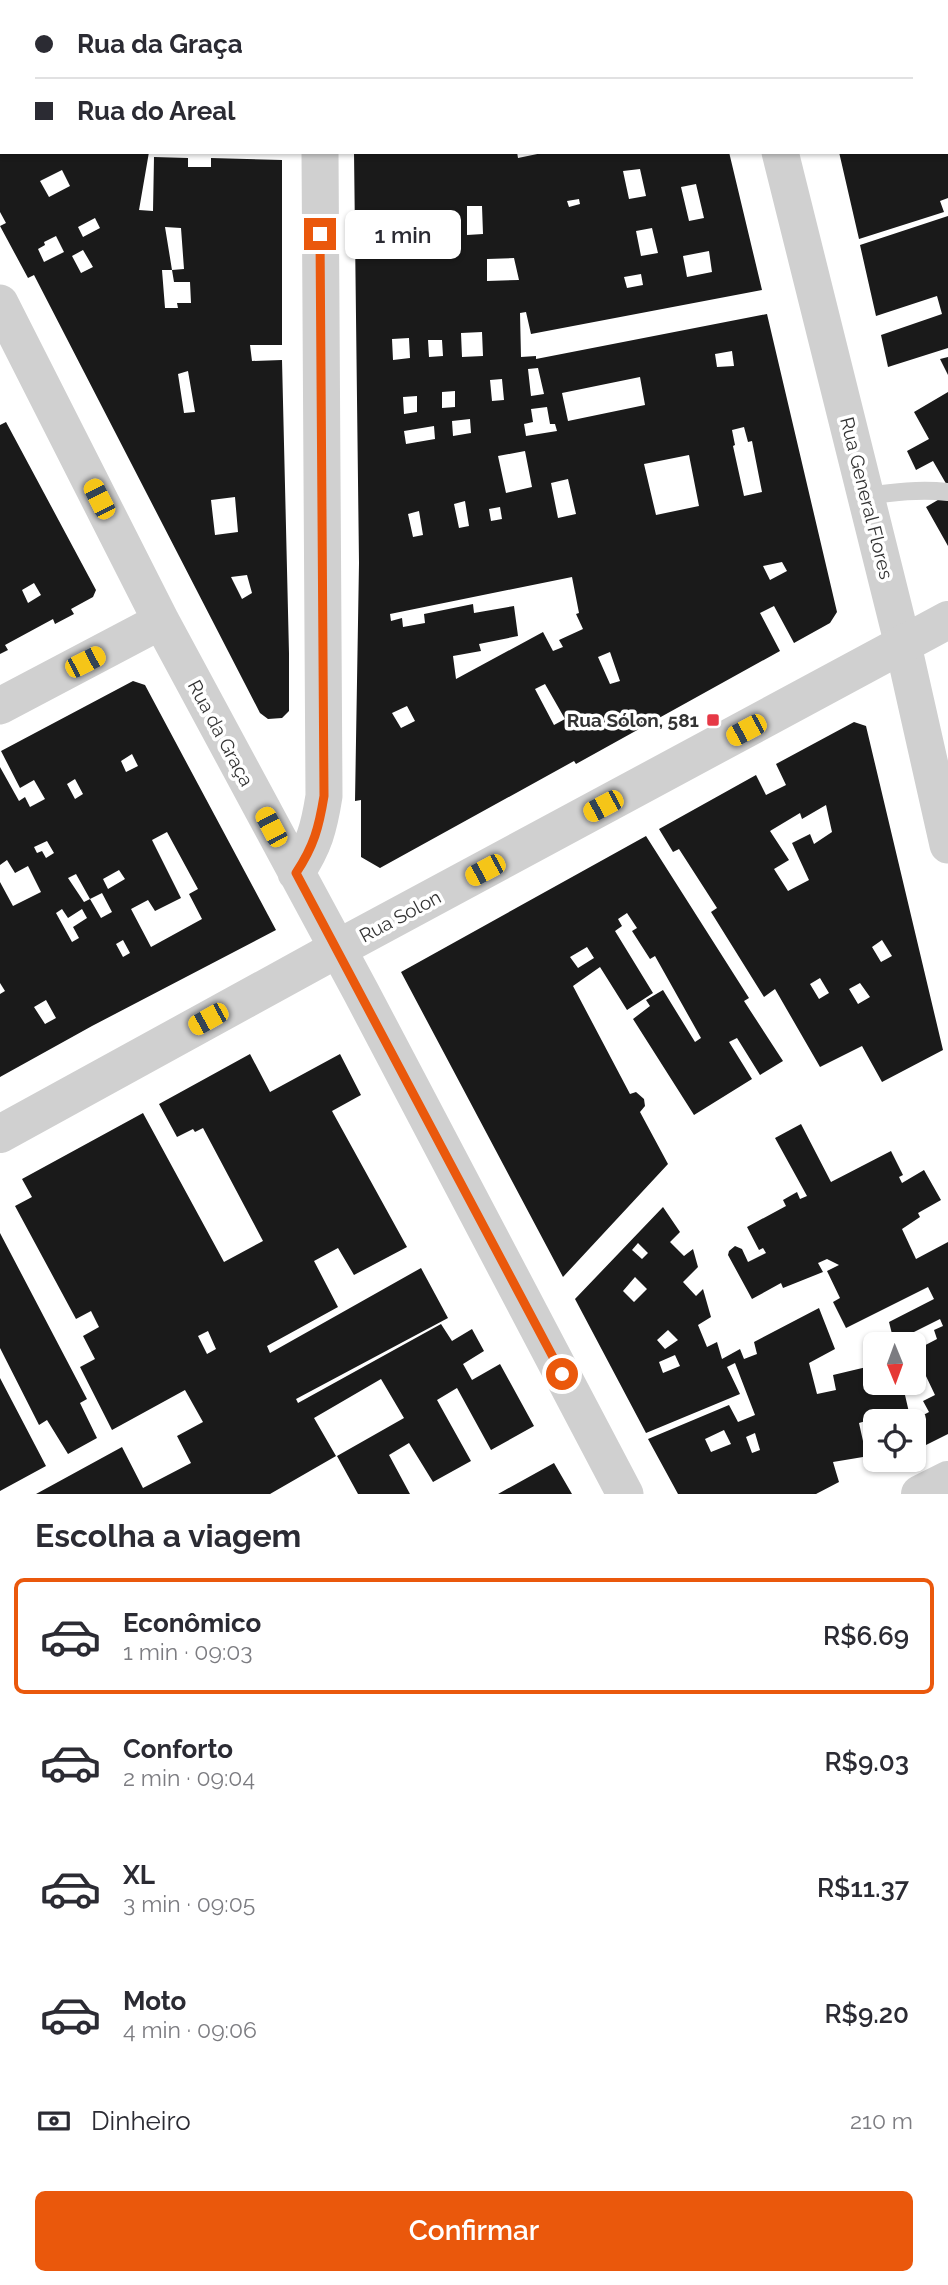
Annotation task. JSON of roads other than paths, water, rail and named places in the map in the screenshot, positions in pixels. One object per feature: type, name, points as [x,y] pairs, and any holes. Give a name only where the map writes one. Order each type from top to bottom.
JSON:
[{"type":"street","points":[[296,873],[318,833],[324,796],[320,154]]},
{"type":"street","name":"Rua General Flores","points":[[780,154],[903,645],[948,845]]},
{"type":"street","name":"Rua da Graça","points":[[0,303],[161,621],[625,1494]]},
{"type":"street","name":"Rua Solon","points":[[0,1134],[337,948],[948,620]]},
{"type":"street","points":[[0,706],[161,621]]},
{"type":"street","points":[[920,1494],[948,1480]]},
{"type":"lane","points":[[866,496],[901,490],[927,489],[948,492]]},
{"type":"place","name":"Rua Sólon, 581","points":[[713,720]]}]
